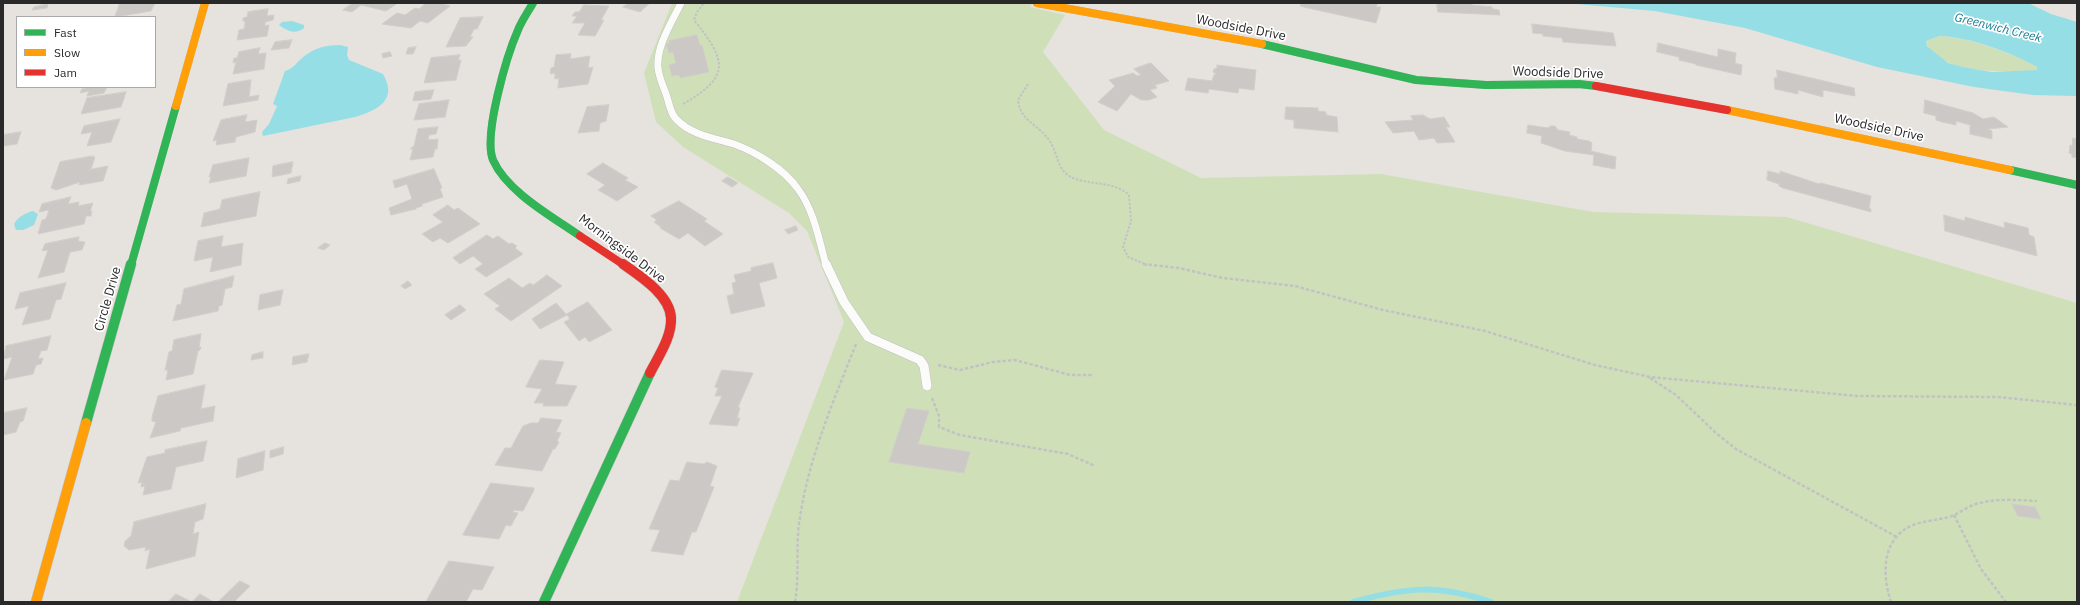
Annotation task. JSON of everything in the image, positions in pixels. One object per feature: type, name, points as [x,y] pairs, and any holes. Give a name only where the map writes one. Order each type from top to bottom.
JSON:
[{"type":"street","name":"Circle Drive","points":[[36,602],[205,3]]},
{"type":"street","name":"Morningside Drive","points":[[533,3],[517,29],[511,44],[494,121],[491,147],[494,164],[504,178],[524,195],[650,284],[666,301],[671,318],[666,338],[645,385],[544,602]]},
{"type":"street","name":"Woodside Drive","points":[[1037,3],[1262,44],[1416,80],[1486,85],[1579,84],[1631,91],[1839,133],[2077,185]]},
{"type":"lane","points":[[681,3],[660,53],[658,63],[658,69],[671,110],[676,119],[693,132],[736,145],[768,161],[798,188],[809,208],[828,270],[844,302],[868,337],[920,360],[924,366],[927,386]]},
{"type":"path","points":[[671,110],[702,93],[717,79],[719,69],[713,44],[694,20],[697,12],[704,3]]},
{"type":"path","points":[[1028,84],[1018,100],[1020,112],[1027,121],[1038,129],[1050,142],[1058,165],[1063,171],[1069,176],[1080,180],[1120,188],[1129,195],[1131,221],[1123,247],[1128,257],[1145,265],[1179,268],[1223,278],[1295,286],[1383,310],[1485,331],[1595,365],[1650,378],[1858,396],[1998,397],[2077,405]]},
{"type":"path","points":[[795,602],[797,591],[800,516],[812,466],[852,353],[864,331]]},
{"type":"path","points":[[920,360],[960,370],[993,362],[1015,360],[1045,366],[1070,375],[1094,375]]},
{"type":"path","points":[[1650,378],[1676,395],[1716,433],[1736,449],[1898,537]]},
{"type":"path","points":[[927,386],[939,416],[940,427],[944,430],[960,436],[1068,454],[1095,466]]},
{"type":"path","points":[[1891,602],[1887,591],[1885,566],[1891,546],[1908,528],[1954,515],[1967,508],[1986,502],[2015,500],[2037,501]]},
{"type":"path","points":[[1954,515],[1981,569],[2006,602]]},
{"type":"green space","points":[[672,3],[1033,3],[1030,7],[1065,15],[1043,52],[1104,130],[1201,178],[1381,174],[1593,212],[1787,217],[2077,303],[2077,602],[737,602],[844,322],[807,231],[789,213],[683,147],[656,122],[644,73]]},
{"type":"green space","points":[[1939,36],[1963,39],[2003,51],[2037,67],[2037,71],[1992,71],[1958,66],[1943,60],[1932,52],[1926,41]]},
{"type":"water","name":"Greenwich Creek","points":[[1565,3],[2028,3],[2051,14],[2077,22],[2077,96],[2033,95],[1974,87],[1877,67],[1745,28],[1655,11]],"holes":[[[1939,36],[1976,42],[2003,51],[2037,67],[2037,70],[1992,72],[1948,63],[1927,46],[1926,41]]]},
{"type":"water","points":[[292,21],[304,25],[304,28],[293,32],[279,25],[282,22]]},
{"type":"water","points":[[340,45],[348,47],[347,55],[349,60],[383,74],[387,83],[388,91],[387,97],[383,103],[371,111],[355,117],[263,136],[262,132],[269,124],[277,106],[273,104],[285,71],[315,49],[325,46]]},
{"type":"water","points":[[33,211],[38,214],[34,225],[23,230],[16,230],[14,224],[18,219]]},
{"type":"building","points":[[120,3],[155,3],[151,11],[115,16]]},
{"type":"building","points":[[353,3],[398,3],[386,11],[361,5],[352,12],[343,10]]},
{"type":"building","points":[[426,3],[439,3],[450,6],[428,23],[420,21],[411,28],[382,24],[397,13],[405,15],[415,8],[419,9]]},
{"type":"building","points":[[629,3],[650,3],[640,12],[623,7]]},
{"type":"building","points":[[1301,3],[1378,3],[1376,7],[1381,7],[1376,23],[1300,6]]},
{"type":"building","points":[[1437,3],[1472,3],[1472,5],[1492,7],[1493,9],[1499,10],[1500,15],[1438,12]]},
{"type":"building","points":[[48,4],[47,8],[32,10],[34,7]]},
{"type":"building","points":[[584,5],[609,6],[601,20],[604,20],[595,36],[578,35],[585,23],[572,23],[577,16],[572,16],[575,12],[579,12]]},
{"type":"building","points":[[268,9],[267,16],[274,15],[273,20],[265,22],[265,26],[269,25],[267,36],[237,40],[239,30],[244,29],[245,21],[243,21],[243,18],[247,17],[248,12]]},
{"type":"building","points":[[483,17],[477,29],[474,29],[470,37],[473,37],[466,46],[446,47],[460,18]]},
{"type":"building","points":[[1532,24],[1613,33],[1616,46],[1563,42],[1562,38],[1543,36],[1543,34],[1533,33]]},
{"type":"building","points":[[697,35],[700,46],[702,45],[709,72],[680,78],[679,75],[672,76],[669,65],[676,63],[673,52],[669,53],[666,44],[670,43],[669,41]]},
{"type":"building","points":[[292,40],[289,48],[271,50],[275,42]]},
{"type":"building","points":[[1658,43],[1718,57],[1718,49],[1736,53],[1735,63],[1742,65],[1741,75],[1696,65],[1679,60],[1679,57],[1657,52]]},
{"type":"building","points":[[416,47],[413,54],[406,54],[408,48]]},
{"type":"building","points":[[260,48],[258,54],[266,53],[264,69],[233,74],[236,62],[233,63],[234,58],[237,58],[239,52]]},
{"type":"building","points":[[390,52],[392,56],[383,58],[382,54]]},
{"type":"building","points":[[571,54],[570,59],[590,56],[588,68],[593,67],[588,84],[558,88],[559,78],[555,79],[555,73],[550,74],[551,68],[554,67],[556,55]]},
{"type":"building","points":[[460,55],[458,60],[461,60],[456,80],[424,83],[431,58]]},
{"type":"building","points":[[1151,63],[1169,81],[1155,85],[1157,88],[1150,90],[1157,97],[1149,100],[1141,100],[1131,94],[1117,111],[1098,102],[1115,86],[1109,80],[1133,73],[1137,76],[1141,75],[1134,69]]},
{"type":"building","points":[[1217,65],[1256,70],[1254,90],[1239,88],[1238,93],[1209,89],[1208,93],[1185,90],[1188,78],[1212,81],[1214,75],[1216,74],[1213,72],[1214,69],[1217,68]]},
{"type":"building","points":[[1777,70],[1854,88],[1855,96],[1823,90],[1823,97],[1798,90],[1798,94],[1775,89],[1774,78],[1777,78]]},
{"type":"building","points":[[251,80],[249,97],[259,95],[258,100],[223,106],[228,84]]},
{"type":"building","points":[[106,88],[104,93],[87,96],[89,91],[80,93],[82,89]]},
{"type":"building","points":[[434,90],[431,99],[413,101],[415,92]]},
{"type":"building","points":[[126,92],[121,107],[81,114],[87,98]]},
{"type":"building","points":[[449,100],[445,117],[414,120],[419,104]]},
{"type":"building","points":[[1925,100],[1973,113],[1983,119],[1994,117],[2008,127],[1988,129],[1992,131],[1992,139],[1970,134],[1970,125],[1956,121],[1956,125],[1942,122],[1936,120],[1936,116],[1924,113]]},
{"type":"building","points":[[609,105],[606,121],[600,123],[599,131],[578,133],[587,107]]},
{"type":"building","points":[[1286,107],[1318,108],[1318,111],[1326,112],[1326,115],[1337,117],[1338,132],[1294,128],[1294,120],[1285,119]]},
{"type":"building","points":[[247,115],[245,122],[257,120],[255,132],[236,137],[235,142],[216,145],[217,140],[213,141],[221,120]]},
{"type":"building","points":[[1423,115],[1430,119],[1444,117],[1450,127],[1446,127],[1455,142],[1437,143],[1434,138],[1419,140],[1414,131],[1393,133],[1385,122],[1413,120],[1411,116]]},
{"type":"building","points":[[120,119],[111,142],[87,146],[92,132],[81,134],[84,126]]},
{"type":"building","points":[[1528,125],[1548,128],[1550,126],[1555,126],[1558,130],[1570,132],[1569,135],[1577,137],[1577,139],[1589,141],[1592,143],[1591,151],[1616,157],[1615,169],[1593,165],[1594,155],[1565,151],[1541,143],[1542,136],[1527,133]]},
{"type":"building","points":[[438,127],[436,134],[429,135],[428,140],[438,139],[437,149],[435,149],[433,157],[410,160],[413,149],[410,149],[414,146],[418,129]]},
{"type":"building","points":[[21,132],[17,144],[3,146],[3,135]]},
{"type":"building","points":[[2073,138],[2077,139],[2077,158],[2072,157],[2072,154],[2069,153]]},
{"type":"building","points":[[93,156],[92,157],[95,157],[91,169],[88,170],[108,166],[103,181],[79,185],[80,182],[56,190],[51,188],[60,162]]},
{"type":"building","points":[[249,158],[246,176],[209,183],[211,177],[209,177],[213,165]]},
{"type":"building","points":[[293,162],[291,173],[272,177],[273,166]]},
{"type":"building","points":[[603,163],[628,178],[625,180],[638,187],[617,201],[598,190],[605,185],[587,174]]},
{"type":"building","points":[[434,169],[442,188],[440,189],[443,197],[422,204],[422,206],[416,209],[391,215],[389,208],[412,199],[407,184],[395,188],[393,181]]},
{"type":"building","points":[[1768,171],[1780,174],[1780,171],[1819,184],[1821,183],[1871,196],[1869,208],[1871,209],[1871,212],[1783,188],[1779,186],[1779,184],[1767,180]]},
{"type":"building","points":[[301,176],[300,181],[287,184],[288,179]]},
{"type":"building","points":[[728,177],[738,183],[732,187],[722,181]]},
{"type":"building","points":[[260,192],[256,216],[201,227],[204,213],[220,209],[222,200]]},
{"type":"building","points":[[71,197],[68,204],[79,202],[78,206],[93,203],[90,211],[92,211],[91,216],[86,216],[84,224],[38,234],[42,220],[46,219],[49,210],[39,212],[42,204]]},
{"type":"building","points":[[679,201],[707,219],[704,221],[723,234],[705,246],[688,233],[679,239],[660,228],[661,227],[654,222],[657,220],[651,216]]},
{"type":"building","points":[[448,205],[454,210],[458,208],[480,224],[448,243],[440,238],[433,242],[422,234],[443,222],[433,215]]},
{"type":"building","points":[[1944,215],[1965,221],[1965,217],[2005,228],[2004,222],[2028,228],[2029,235],[2034,237],[2037,256],[1945,231]]},
{"type":"building","points":[[796,226],[798,230],[788,234],[785,230]]},
{"type":"building","points":[[487,235],[493,239],[498,236],[509,244],[512,243],[517,246],[515,248],[523,254],[486,277],[475,269],[483,264],[473,256],[460,264],[453,258]]},
{"type":"building","points":[[223,236],[221,247],[243,243],[241,265],[210,272],[213,257],[194,261],[198,241]]},
{"type":"building","points":[[79,237],[78,241],[85,242],[82,250],[70,252],[64,272],[38,278],[48,250],[42,251],[45,244]]},
{"type":"building","points":[[325,243],[330,245],[324,250],[318,248]]},
{"type":"building","points":[[773,263],[777,278],[759,283],[765,306],[731,314],[727,296],[734,294],[732,283],[736,282],[734,275],[751,271],[751,268]]},
{"type":"building","points":[[547,275],[562,286],[511,321],[495,309],[500,306],[484,294],[509,278],[522,288],[530,283],[533,285]]},
{"type":"building","points":[[234,276],[232,287],[225,289],[222,305],[219,306],[218,311],[173,321],[177,305],[181,304],[184,289]]},
{"type":"building","points":[[408,281],[412,285],[405,289],[401,286]]},
{"type":"building","points":[[66,283],[61,299],[56,300],[50,319],[22,325],[29,306],[15,309],[20,293]]},
{"type":"building","points":[[283,290],[280,305],[258,310],[260,295]]},
{"type":"building","points":[[588,302],[612,330],[589,342],[585,337],[579,341],[564,322],[570,319],[567,315],[540,329],[532,319],[556,303],[566,314]]},
{"type":"building","points":[[460,305],[466,310],[451,320],[445,315]]},
{"type":"building","points":[[201,334],[199,348],[201,347],[198,351],[193,374],[166,380],[168,370],[165,370],[169,352],[172,351],[174,340]]},
{"type":"building","points":[[51,336],[47,350],[41,351],[38,359],[43,358],[41,364],[36,365],[33,374],[4,380],[12,357],[3,359],[6,346]]},
{"type":"building","points":[[263,352],[263,358],[251,360],[252,355]]},
{"type":"building","points":[[309,354],[307,362],[292,365],[293,357]]},
{"type":"building","points":[[540,360],[564,362],[555,384],[577,386],[567,406],[543,406],[544,403],[534,403],[542,389],[526,387]]},
{"type":"building","points":[[722,370],[753,373],[738,407],[740,408],[737,418],[740,418],[737,426],[709,424],[722,396],[715,396],[718,388],[715,387]]},
{"type":"building","points":[[205,385],[201,409],[215,406],[213,421],[181,428],[180,431],[150,438],[156,422],[152,421],[152,417],[158,396]]},
{"type":"building","points":[[27,408],[23,421],[20,422],[16,432],[3,435],[3,413]]},
{"type":"building","points":[[907,408],[929,411],[918,444],[970,452],[964,473],[889,462]]},
{"type":"building","points":[[541,418],[562,420],[556,432],[561,433],[557,441],[559,442],[555,449],[553,449],[542,471],[495,465],[505,448],[511,448],[523,426],[531,423],[538,423]]},
{"type":"building","points":[[207,441],[203,461],[176,467],[171,489],[143,495],[145,486],[141,487],[142,482],[138,483],[147,457],[165,453],[165,450]]},
{"type":"building","points":[[284,447],[283,454],[270,458],[270,451]]},
{"type":"building","points":[[265,451],[263,470],[236,478],[238,459]]},
{"type":"building","points":[[687,462],[704,464],[707,462],[717,466],[710,486],[714,487],[696,532],[692,532],[683,555],[651,551],[660,530],[649,529],[670,480],[679,481]]},
{"type":"building","points":[[491,483],[534,488],[534,490],[523,511],[514,510],[513,512],[518,513],[511,526],[506,525],[499,539],[463,535]]},
{"type":"building","points":[[206,504],[203,519],[195,522],[193,534],[199,532],[195,556],[146,569],[150,549],[145,551],[146,547],[129,550],[124,546],[125,541],[131,536],[134,522]]},
{"type":"building","points":[[2012,504],[2035,507],[2041,519],[2018,516]]},
{"type":"building","points":[[449,561],[494,567],[482,590],[473,589],[466,602],[426,602]]},
{"type":"building","points":[[240,581],[250,586],[234,602],[218,602]]},
{"type":"building","points":[[176,594],[192,602],[168,602]]},
{"type":"building","points":[[200,594],[212,601],[192,602]]},
{"type":"waterway","points":[[1353,602],[1390,593],[1422,590],[1454,592],[1491,602]]},
{"type":"traffic: fast","points":[[533,3],[518,31],[502,79],[491,136],[493,160],[509,182],[520,192],[544,212],[580,236]]},
{"type":"traffic: fast","points":[[1262,44],[1416,80],[1486,85],[1579,84],[1596,86]]},
{"type":"traffic: fast","points":[[86,423],[176,106]]},
{"type":"traffic: fast","points":[[2010,170],[2077,185]]},
{"type":"traffic: fast","points":[[544,602],[650,373]]},
{"type":"traffic: slow","points":[[176,106],[205,3]]},
{"type":"traffic: slow","points":[[1037,3],[1262,44]]},
{"type":"traffic: slow","points":[[1727,110],[2010,170]]},
{"type":"traffic: slow","points":[[36,602],[86,423]]},
{"type":"traffic: jam","points":[[1596,86],[1631,91],[1727,110]]},
{"type":"traffic: jam","points":[[580,236],[634,272],[660,295],[668,307],[671,318],[670,325],[663,346],[650,373]]}]
